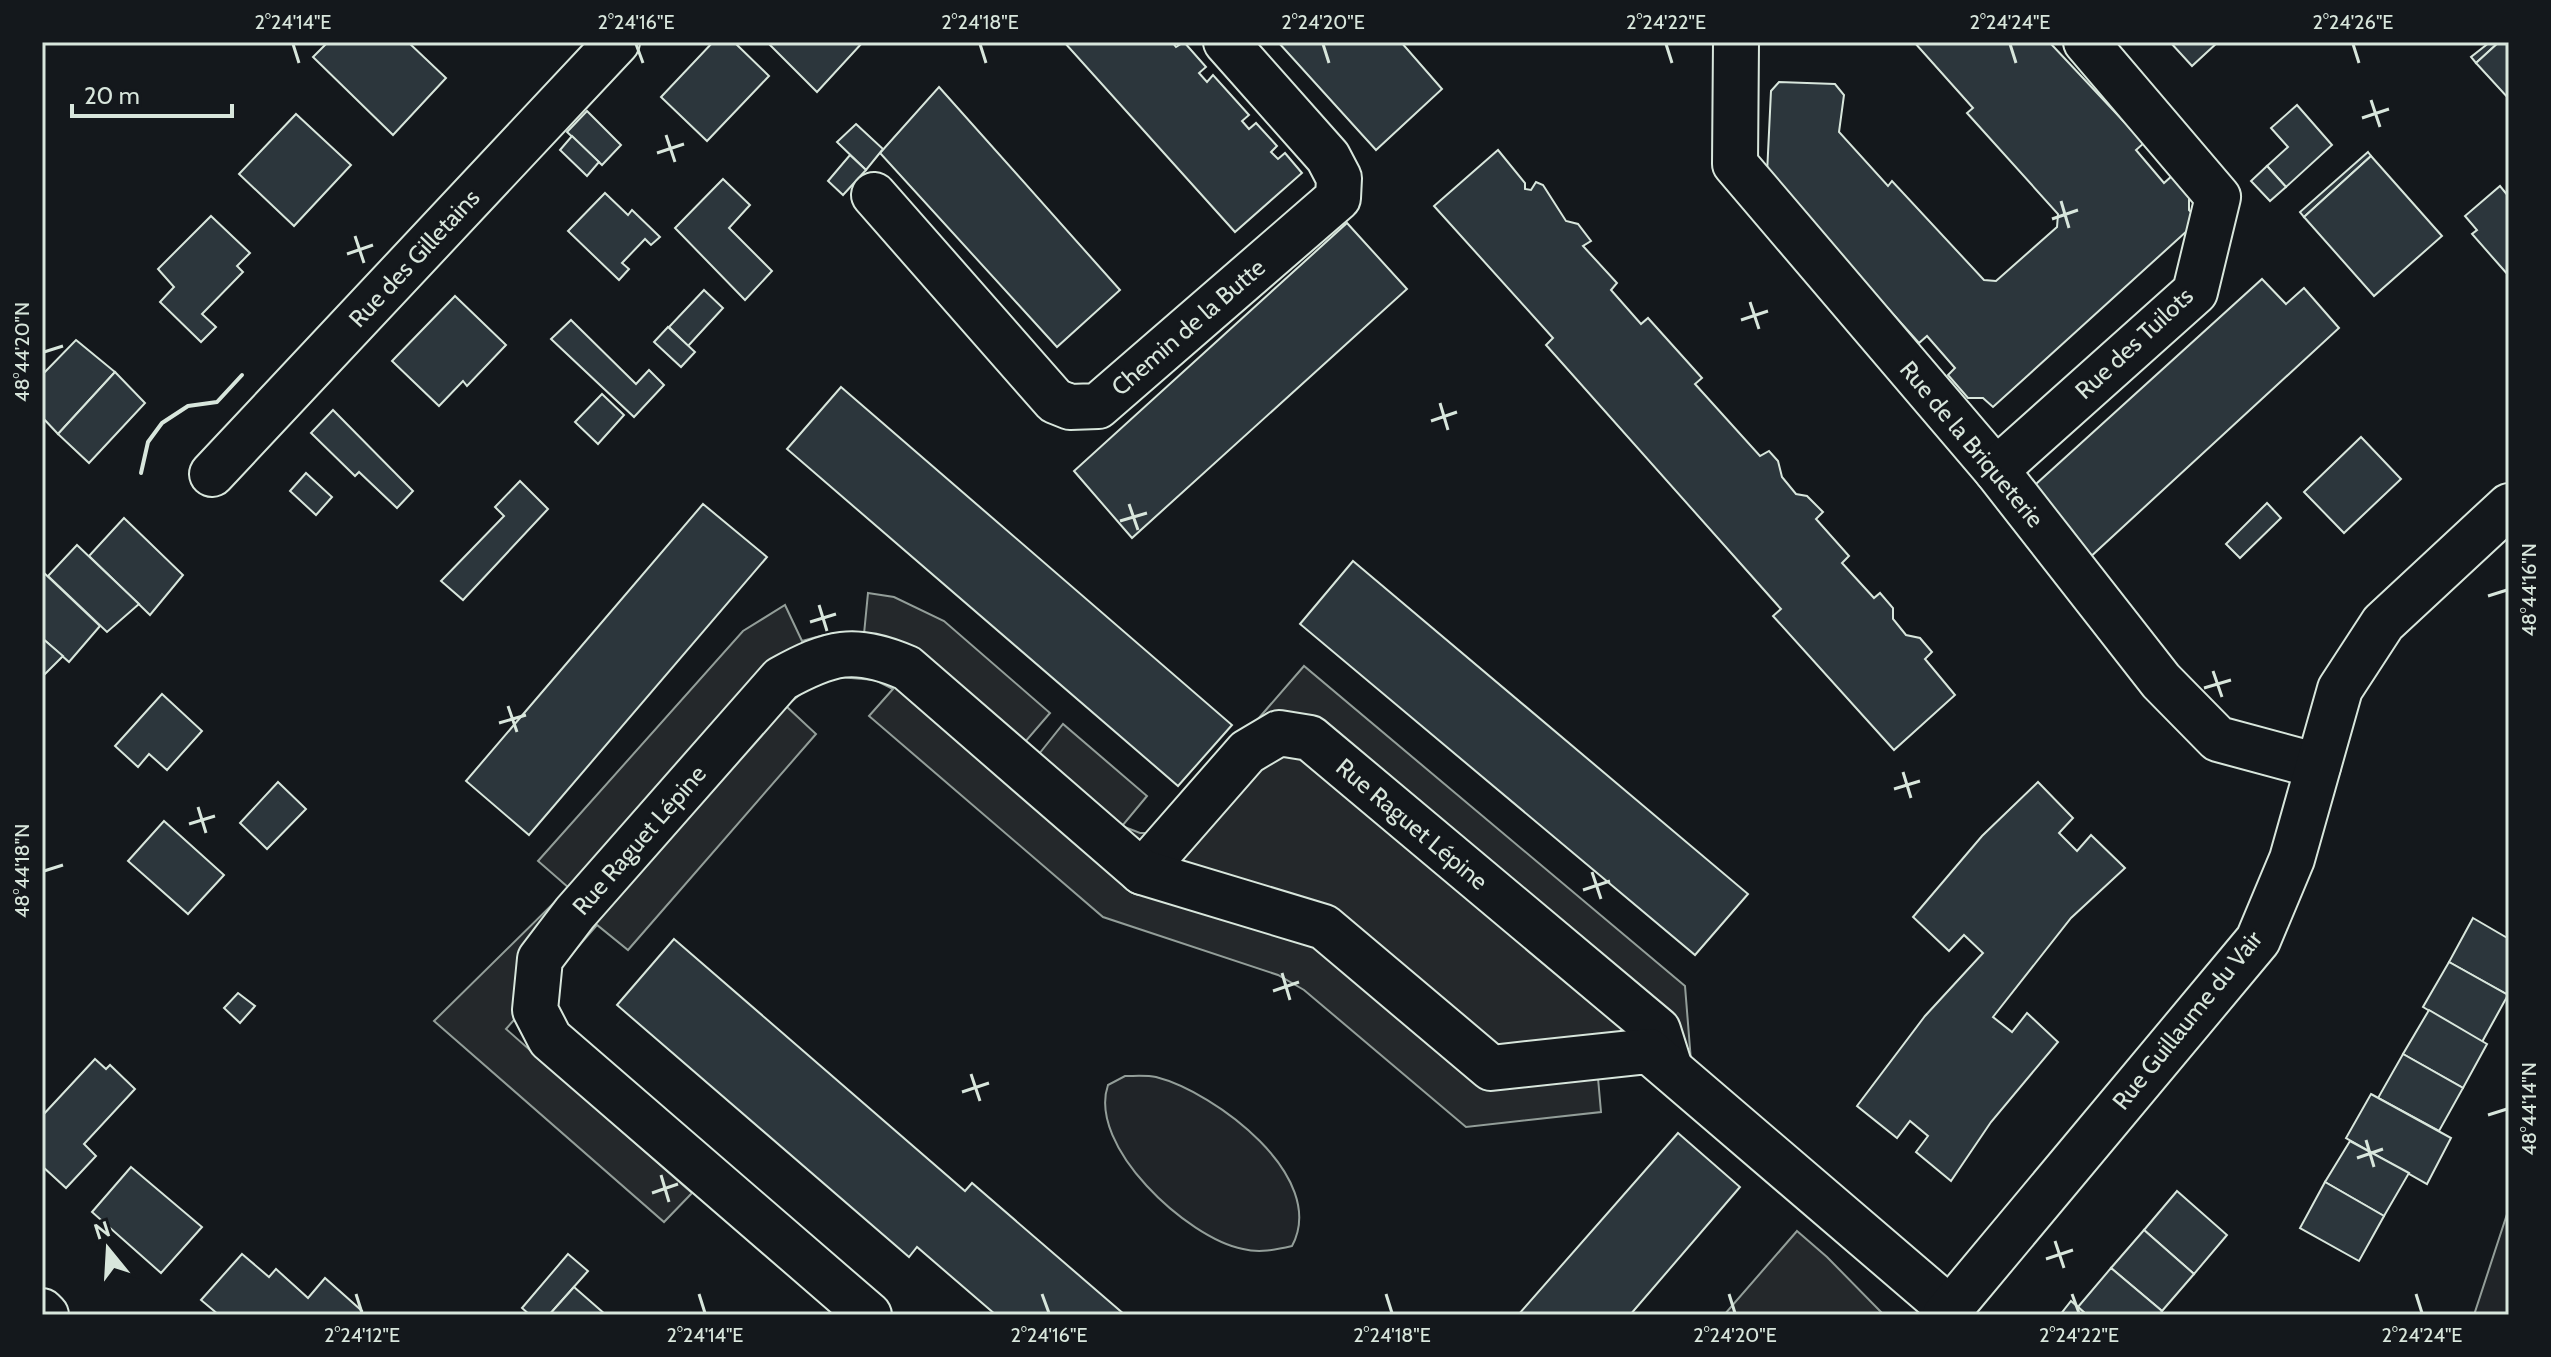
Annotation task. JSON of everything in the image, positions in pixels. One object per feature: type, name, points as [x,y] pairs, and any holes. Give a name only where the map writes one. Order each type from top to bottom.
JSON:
[{"type":"street","name":"Rue des Gilletains","points":[[212,474],[617,42]]},
{"type":"street","name":"Chemin de la Butte","points":[[874,195],[1055,401],[1070,407],[1098,406],[1338,198],[1339,178],[1328,157],[1226,42]]},
{"type":"street","name":"Rue de la Briqueterie","points":[[1736,42],[1735,164],[1996,470],[2161,681],[2218,739],[2318,766]]},
{"type":"street","name":"Rue des Tuilots","points":[[1996,470],[2195,292],[2218,197],[2086,42]]},
{"type":"street","name":"Rue Guillaume du Vair","points":[[1947,1312],[2258,940],[2292,859],[2340,689],[2383,623],[2509,506]]},
{"type":"street","name":"Rue Raguet Lépine","points":[[869,1315],[550,1039],[535,1010],[540,959],[575,913],[781,679],[813,661],[848,651],[877,655],[907,668],[1142,872],[1324,927],[1491,1068],[1649,1051],[1947,1312]]},
{"type":"street","name":"Rue Raguet Lépine","points":[[1142,872],[1247,752],[1279,733],[1310,738],[1658,1030],[1670,1068]]},
{"type":"shaded area","points":[[868,593],[894,597],[944,621],[1050,713],[1024,743],[1039,754],[1063,724],[1147,796],[1122,826],[1140,833],[1149,833],[1173,817],[1304,666],[1685,986],[1691,1061],[1598,1078],[1601,1112],[1466,1127],[1304,990],[1278,975],[1103,917],[869,716],[893,689],[875,680],[839,677],[808,688],[786,706],[816,734],[628,950],[597,925],[506,1029],[692,1193],[664,1222],[434,1021],[569,888],[538,861],[743,631],[785,605],[802,641],[824,635],[864,634]]},
{"type":"shaded area","points":[[1125,1076],[1156,1077],[1180,1086],[1235,1119],[1260,1141],[1281,1166],[1295,1193],[1299,1220],[1292,1246],[1255,1251],[1220,1241],[1195,1227],[1147,1186],[1112,1135],[1105,1109],[1108,1085]]},
{"type":"shaded area","points":[[2509,1208],[2509,1315],[2475,1315],[2475,1312]]},
{"type":"shaded area","points":[[1797,1231],[1827,1257],[1884,1315],[1724,1315]]},
{"type":"building","points":[[328,42],[408,42],[446,78],[393,135],[313,57]]},
{"type":"building","points":[[713,42],[734,42],[769,76],[707,141],[661,97]]},
{"type":"building","points":[[767,42],[863,42],[817,92]]},
{"type":"building","points":[[1064,42],[1172,42],[1176,47],[1184,42],[1206,67],[1199,73],[1207,82],[1213,75],[1249,115],[1242,121],[1249,129],[1256,123],[1277,146],[1271,152],[1278,159],[1285,153],[1302,173],[1235,232]]},
{"type":"building","points":[[1278,42],[1401,42],[1442,89],[1376,150]]},
{"type":"building","points":[[1914,42],[2055,42],[2052,45],[2144,143],[2136,150],[2164,183],[2173,175],[2189,193],[2189,210],[2199,220],[1993,407],[1983,398],[1968,398],[1948,375],[1955,368],[1927,336],[1919,343],[1767,174],[1771,91],[1779,82],[1835,84],[1844,95],[1839,132],[1888,186],[1892,181],[1984,280],[1996,281],[2057,227],[2058,214],[1967,113],[1973,108]]},
{"type":"building","points":[[2170,42],[2218,42],[2192,66]]},
{"type":"building","points":[[2490,42],[2499,42],[2476,63],[2471,57]]},
{"type":"building","points":[[2499,42],[2509,42],[2509,99],[2476,63]]},
{"type":"building","points":[[939,87],[1120,290],[1057,347],[880,153]]},
{"type":"building","points":[[2297,105],[2332,145],[2286,187],[2267,166],[2288,147],[2271,128]]},
{"type":"building","points":[[587,111],[621,145],[602,165],[567,132]]},
{"type":"building","points":[[296,114],[351,165],[294,226],[239,174]]},
{"type":"building","points":[[856,124],[883,149],[866,170],[837,142]]},
{"type":"building","points":[[572,136],[599,162],[587,176],[560,150]]},
{"type":"building","points":[[1498,150],[1525,183],[1525,189],[1531,190],[1536,182],[1543,185],[1566,221],[1578,224],[1591,241],[1583,246],[1617,283],[1611,290],[1641,324],[1648,318],[1702,378],[1695,384],[1760,456],[1769,451],[1778,461],[1782,477],[1796,494],[1807,496],[1823,512],[1816,519],[1849,556],[1842,563],[1874,598],[1880,593],[1893,608],[1893,619],[1906,635],[1920,638],[1932,652],[1925,659],[1955,695],[1894,750],[1773,616],[1781,609],[1546,345],[1553,338],[1434,206]]},
{"type":"building","points":[[2368,152],[2371,156],[2304,217],[2300,212]]},
{"type":"building","points":[[850,155],[866,170],[843,195],[828,181]]},
{"type":"building","points":[[2371,156],[2442,236],[2374,296],[2304,217]]},
{"type":"building","points":[[2267,166],[2286,187],[2270,201],[2251,181]]},
{"type":"building","points":[[723,179],[750,205],[729,228],[772,271],[745,300],[675,228]]},
{"type":"building","points":[[2500,186],[2509,197],[2509,276],[2472,234],[2477,230],[2465,216]]},
{"type":"building","points":[[605,193],[628,215],[632,210],[660,237],[651,245],[645,239],[622,263],[629,269],[619,280],[568,231]]},
{"type":"building","points":[[211,216],[250,253],[237,266],[243,272],[202,314],[216,327],[201,342],[160,302],[174,287],[158,269]]},
{"type":"building","points":[[1347,223],[1407,289],[1132,538],[1074,471]]},
{"type":"building","points":[[2262,279],[2286,304],[2304,288],[2339,328],[2087,560],[2026,493]]},
{"type":"building","points":[[704,290],[723,308],[688,346],[669,327]]},
{"type":"building","points":[[455,296],[506,345],[467,386],[463,381],[439,406],[392,361]]},
{"type":"building","points":[[571,320],[636,384],[649,370],[664,385],[634,417],[551,339]]},
{"type":"building","points":[[668,327],[695,352],[681,367],[654,342]]},
{"type":"building","points":[[76,340],[115,372],[58,434],[42,417],[42,375]]},
{"type":"building","points":[[115,372],[145,403],[89,463],[58,434]]},
{"type":"building","points":[[841,387],[1232,725],[1178,786],[787,449]]},
{"type":"building","points":[[602,394],[624,415],[598,444],[575,422]]},
{"type":"building","points":[[333,410],[413,491],[397,508],[359,472],[355,476],[311,433]]},
{"type":"building","points":[[2361,437],[2401,479],[2344,533],[2304,492]]},
{"type":"building","points":[[306,473],[332,497],[316,515],[290,491]]},
{"type":"building","points":[[520,481],[548,509],[463,600],[441,581],[504,516],[495,507]]},
{"type":"building","points":[[2267,503],[2281,518],[2240,558],[2226,544]]},
{"type":"building","points":[[703,504],[767,557],[529,835],[466,781]]},
{"type":"building","points":[[124,518],[183,575],[150,615],[89,556]]},
{"type":"building","points":[[77,545],[139,604],[107,632],[48,576]]},
{"type":"building","points":[[1353,561],[1748,894],[1695,955],[1300,624]]},
{"type":"building","points":[[42,571],[100,626],[69,662],[42,638]]},
{"type":"building","points":[[42,638],[63,656],[44,675],[42,675]]},
{"type":"building","points":[[162,694],[202,731],[167,770],[149,754],[138,767],[115,746]]},
{"type":"building","points":[[278,782],[306,809],[267,849],[240,823]]},
{"type":"building","points":[[2038,782],[2073,818],[2059,833],[2077,851],[2091,835],[2125,868],[2071,918],[1993,1017],[2012,1032],[2027,1013],[2058,1042],[1991,1122],[1951,1181],[1916,1152],[1928,1136],[1910,1121],[1897,1138],[1857,1106],[1925,1016],[1983,953],[1964,935],[1949,951],[1913,917],[1982,836]]},
{"type":"building","points":[[164,821],[224,875],[188,914],[128,861]]},
{"type":"building","points":[[2473,918],[2509,939],[2508,995],[2449,962]]},
{"type":"building","points":[[674,939],[965,1191],[972,1183],[1125,1315],[996,1315],[917,1247],[909,1257],[617,1005]]},
{"type":"building","points":[[2449,962],[2508,995],[2482,1042],[2423,1007]]},
{"type":"building","points":[[238,993],[255,1006],[240,1023],[224,1008]]},
{"type":"building","points":[[2429,1010],[2487,1044],[2463,1088],[2403,1054]]},
{"type":"building","points":[[2403,1054],[2463,1088],[2439,1131],[2378,1098]]},
{"type":"building","points":[[95,1059],[106,1069],[110,1065],[135,1089],[84,1144],[96,1156],[66,1188],[42,1166],[42,1116]]},
{"type":"building","points":[[2371,1094],[2451,1138],[2427,1184],[2346,1138]]},
{"type":"building","points":[[1678,1133],[1740,1187],[1630,1315],[1518,1315]]},
{"type":"building","points":[[2350,1141],[2409,1173],[2384,1216],[2325,1182]]},
{"type":"building","points":[[131,1167],[202,1227],[161,1273],[92,1212]]},
{"type":"building","points":[[2325,1182],[2384,1216],[2359,1261],[2300,1228]]},
{"type":"building","points":[[2177,1191],[2227,1235],[2194,1274],[2144,1230]]},
{"type":"building","points":[[2144,1230],[2194,1274],[2162,1311],[2111,1268]]},
{"type":"building","points":[[242,1254],[269,1277],[276,1269],[308,1298],[325,1278],[362,1311],[359,1315],[219,1315],[201,1300]]},
{"type":"building","points":[[568,1254],[588,1271],[549,1315],[530,1315],[522,1308]]},
{"type":"building","points":[[2111,1268],[2162,1311],[2159,1315],[2087,1315],[2078,1307]]},
{"type":"building","points":[[574,1287],[606,1315],[549,1315]]},
{"type":"building","points":[[2071,1301],[2078,1307],[2087,1315],[2060,1315]]},
{"type":"wall","points":[[141,473],[148,442],[162,423],[188,406],[217,402],[242,375]]}]
